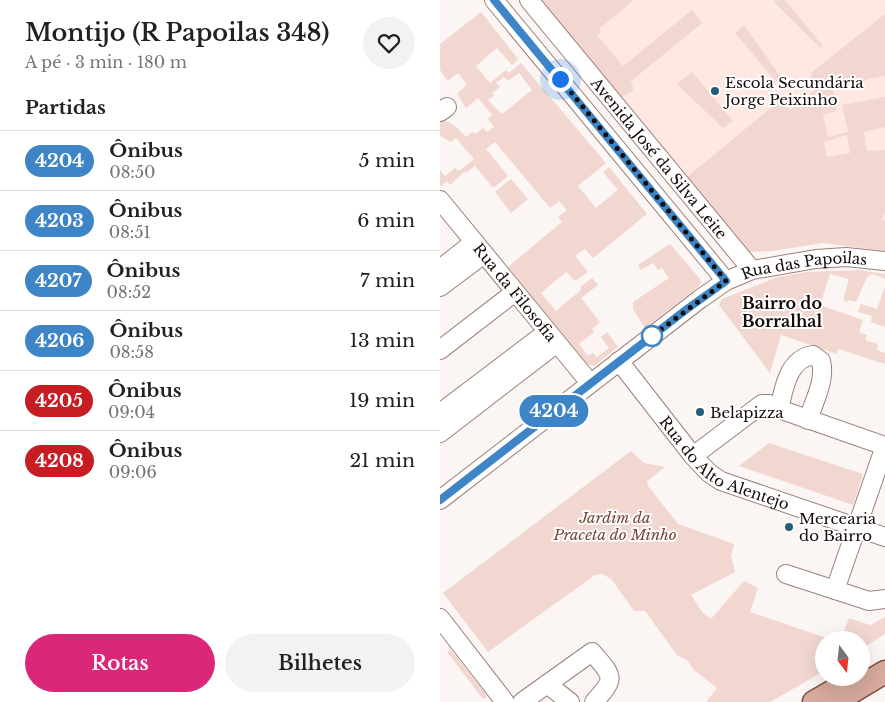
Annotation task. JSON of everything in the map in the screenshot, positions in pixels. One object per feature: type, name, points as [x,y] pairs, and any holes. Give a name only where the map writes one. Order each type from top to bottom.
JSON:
[{"type":"main road","points":[[870,669],[885,660]]},
{"type":"main road","points":[[835,702],[885,672]]},
{"type":"main road","points":[[814,702],[842,686]]},
{"type":"street","name":"Avenida José da Silva Leite","points":[[494,0],[726,281]]},
{"type":"street","name":"Avenida José da Silva Leite","points":[[529,0],[752,270]]},
{"type":"street","name":"Rua da Filosofia","points":[[441,201],[590,383]]},
{"type":"street","points":[[440,269],[479,248]]},
{"type":"street","points":[[440,287],[479,248]]},
{"type":"street","name":"Rua das Papoilas","points":[[440,500],[590,383],[726,281],[752,270],[816,259],[846,257],[885,261]]},
{"type":"street","points":[[440,350],[515,292]]},
{"type":"street","points":[[442,422],[552,337]]},
{"type":"street","points":[[779,410],[792,368],[803,356],[813,355],[821,361],[822,377],[808,420]]},
{"type":"street","name":"Rua do Alto Alentejo","points":[[619,361],[693,456],[709,473],[721,481],[885,537]]},
{"type":"street","points":[[693,456],[762,404],[770,404],[779,410],[885,446],[835,590]]},
{"type":"street","points":[[786,574],[835,590],[877,600]]},
{"type":"street","points":[[440,618],[494,701]]},
{"type":"street","points":[[522,702],[592,652],[608,672],[610,680],[607,687],[594,702]]},
{"type":"street","points":[[547,684],[570,702]]},
{"type":"shaded area","name":"Escola Secundária Jorge Peixinho","points":[[541,0],[885,0],[885,251],[823,243],[694,189]]},
{"type":"green space","points":[[541,0],[634,0],[599,29],[601,32],[597,35],[623,66],[692,10],[702,23],[630,82],[633,86],[633,91],[621,97]]},
{"type":"green space","points":[[776,0],[785,0],[823,46],[820,48],[774,2]]},
{"type":"green space","points":[[481,12],[518,59],[512,65],[497,48],[476,66],[490,83],[506,70],[509,73],[521,63],[606,163],[578,186],[596,208],[618,190],[603,172],[609,167],[647,214],[593,258],[585,249],[575,256],[588,272],[575,281],[566,272],[541,293],[556,311],[592,278],[598,285],[581,298],[600,322],[592,329],[594,332],[579,344],[588,356],[593,353],[597,357],[609,348],[601,337],[607,332],[618,347],[594,366],[587,364],[508,267],[562,222],[558,217],[567,210],[559,201],[550,208],[495,142],[486,149],[508,176],[493,188],[475,166],[466,173],[464,172],[450,185],[447,181],[440,185],[440,170],[445,176],[455,168],[459,171],[474,159],[456,138],[451,142],[440,136],[440,121],[448,122],[466,137],[472,132],[475,134],[483,128],[487,132],[494,127],[488,119],[492,115],[478,98],[466,108],[457,94],[467,84],[458,73],[448,81],[440,70],[440,44]],"holes":[[[519,73],[532,90],[502,114],[488,100],[494,96],[492,93],[500,87],[496,83],[504,77],[508,81]]]},
{"type":"green space","points":[[885,14],[885,76],[832,86],[836,111],[823,115],[828,137],[848,132],[842,105],[885,97],[885,127],[864,132],[867,151],[885,150],[885,212],[882,220],[885,221],[885,251],[823,243],[772,251],[750,252],[686,178],[778,102],[790,110],[816,89],[811,81],[811,73]],"holes":[[[847,135],[850,153],[827,157],[824,142]]]},
{"type":"green space","points":[[744,25],[783,80],[778,84],[735,33]]},
{"type":"green space","points":[[692,72],[733,121],[723,128],[677,84]]},
{"type":"green space","points":[[511,179],[528,199],[511,213],[495,192]]},
{"type":"green space","points":[[670,244],[701,282],[698,287],[645,328],[633,309],[633,302],[669,278],[662,268],[658,270],[653,263],[641,270],[638,265]]},
{"type":"green space","points":[[859,270],[885,274],[885,279],[872,274],[867,277],[856,302],[849,300],[848,302],[843,300],[849,279],[830,274],[820,305],[863,320],[859,332],[867,335],[865,340],[878,344],[877,350],[885,353],[885,364],[839,349],[837,354],[781,335],[770,373],[719,305],[722,299],[778,277],[807,272]]},
{"type":"green space","points":[[885,287],[885,327],[871,322],[872,316],[858,312],[861,304],[877,309]]},
{"type":"green space","points":[[769,443],[863,474],[853,505],[739,466]]},
{"type":"green space","name":"Jardim da Praceta do Minho","points":[[631,451],[644,463],[665,467],[647,481],[648,486],[678,524],[734,544],[731,556],[735,572],[691,595],[703,613],[711,619],[744,581],[758,588],[750,612],[815,634],[815,676],[770,702],[706,702],[717,688],[694,670],[687,660],[677,655],[645,611],[634,611],[612,580],[603,574],[595,575],[488,652],[443,593]]},
{"type":"green space","points":[[885,617],[885,634],[870,643],[870,631],[844,631],[849,618],[870,625]]},
{"type":"green space","points":[[451,650],[487,696],[483,699],[447,652]]},
{"type":"bus line","name":"4204","points":[[440,500],[590,383],[726,281],[494,0]]},
{"type":"place","name":"Escola Secundária Jorge Peixinho","points":[[715,91]]},
{"type":"place","name":"Belapizza","points":[[700,412]]},
{"type":"place","name":"Mercearia do Bairro","points":[[789,527]]},
{"type":"district","name":"Bairro do Borralhal","points":[[782,312]]},
{"type":"route","points":[[560,79],[726,281],[652,336]]}]
